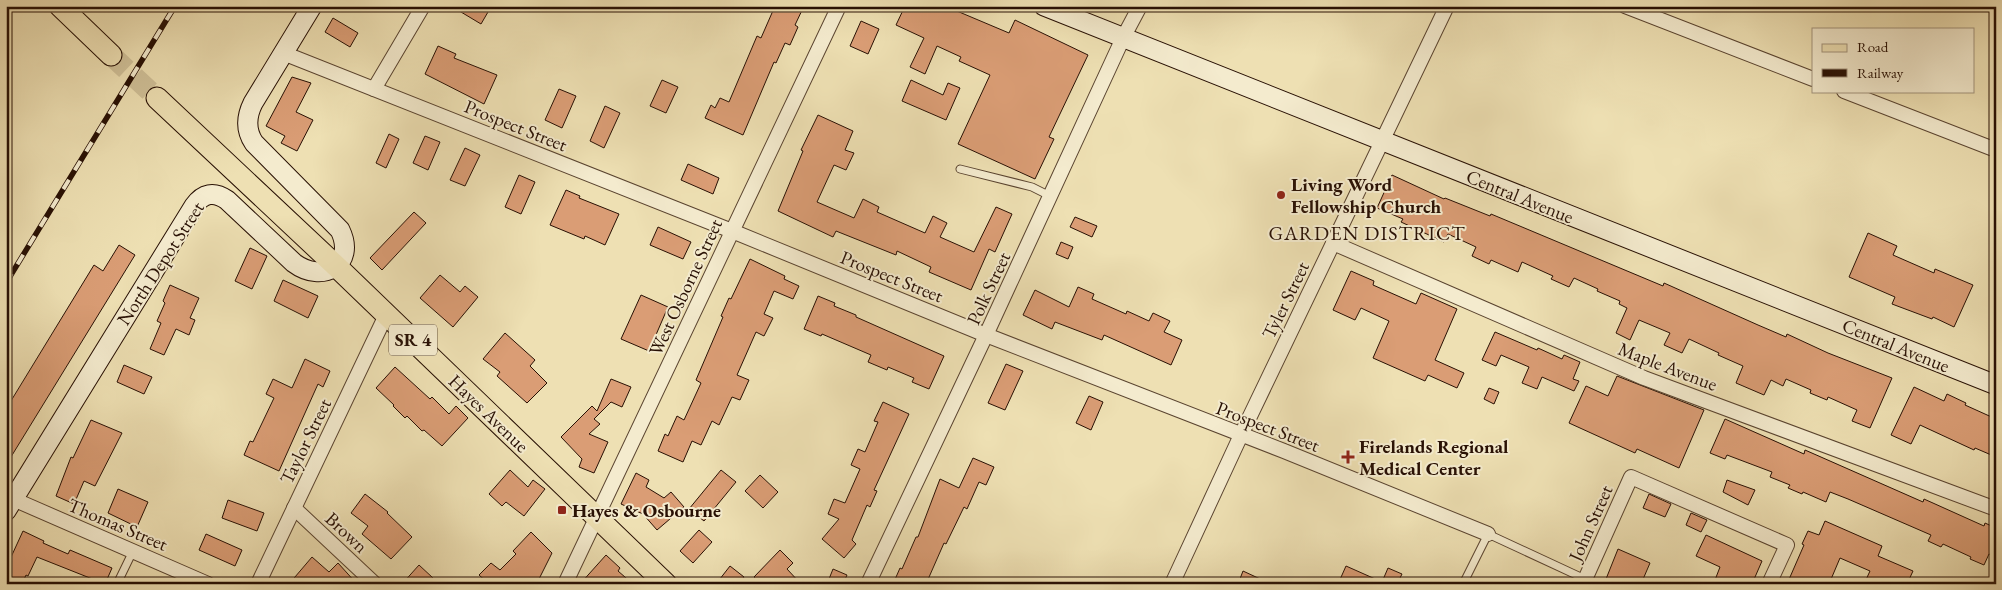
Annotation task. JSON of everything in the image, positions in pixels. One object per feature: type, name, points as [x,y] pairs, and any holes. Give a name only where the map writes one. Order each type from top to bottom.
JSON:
[{"type":"main road","points":[[60,6],[111,55]]},
{"type":"main road","name":"Hayes Avenue","points":[[157,98],[336,266],[666,584]]},
{"type":"street","points":[[312,6],[250,109],[249,133],[254,143],[340,230],[344,239],[344,249],[341,259],[336,266]]},
{"type":"street","points":[[374,89],[423,6]]},
{"type":"street","name":"West Osborne Street","points":[[565,584],[839,6]]},
{"type":"street","name":"Central Avenue","points":[[1044,6],[1996,385]]},
{"type":"street","name":"Polk Street","points":[[868,584],[986,336],[1123,38],[1140,6]]},
{"type":"street","name":"Tyler Street","points":[[1172,584],[1447,6]]},
{"type":"street","points":[[1625,6],[1812,79]]},
{"type":"street","name":"Prospect Street","points":[[283,53],[732,231],[986,336],[1488,534]]},
{"type":"street","points":[[1847,92],[1996,150]]},
{"type":"street","name":"North Depot Street","points":[[10,505],[194,206],[202,197],[207,194],[217,194],[227,200],[291,261],[303,269],[321,273],[330,271],[336,266]]},
{"type":"street","name":"Maple Avenue","points":[[1333,243],[1644,378],[1996,509]]},
{"type":"street","name":"Taylor Street","points":[[258,584],[386,315]]},
{"type":"street","name":"John Street","points":[[1584,581],[1631,477],[1787,545],[1769,584]]},
{"type":"street","name":"Thomas Street","points":[[10,505],[133,551],[208,584]]},
{"type":"street","name":"Brown","points":[[294,508],[375,584]]},
{"type":"lane","points":[[960,168],[1032,187],[1050,196]]},
{"type":"lane","points":[[1463,584],[1488,534],[1584,581]]},
{"type":"lane","points":[[117,584],[133,551]]},
{"type":"building","points":[[451,6],[478,6],[488,12],[481,24]]},
{"type":"building","points":[[775,6],[804,6],[795,25],[798,27],[790,45],[785,43],[776,63],[774,62],[743,135],[705,118],[711,105],[715,108],[720,98],[729,102],[757,36],[761,38]]},
{"type":"building","points":[[905,6],[945,6],[1009,33],[1015,20],[1088,55],[1049,137],[1054,139],[1035,179],[958,144],[990,75],[959,61],[961,57],[937,46],[925,74],[910,67],[924,38],[896,25]]},
{"type":"building","points":[[333,18],[358,33],[350,47],[325,32]]},
{"type":"building","points":[[861,21],[879,29],[868,54],[850,46]]},
{"type":"building","points":[[438,46],[456,54],[454,58],[497,75],[484,104],[425,74]]},
{"type":"building","points":[[292,77],[311,83],[296,112],[313,120],[297,151],[281,143],[285,136],[266,126]]},
{"type":"building","points":[[662,80],[678,87],[666,113],[650,106]]},
{"type":"building","points":[[911,80],[943,95],[948,83],[960,88],[946,120],[902,101]]},
{"type":"building","points":[[559,89],[576,96],[562,128],[545,120]]},
{"type":"building","points":[[605,106],[620,113],[604,148],[590,141]]},
{"type":"building","points":[[818,115],[853,131],[845,150],[854,153],[846,170],[834,165],[817,202],[854,218],[863,199],[879,207],[877,212],[925,233],[933,216],[947,223],[940,237],[974,252],[996,207],[1012,214],[995,252],[989,249],[971,290],[929,272],[931,267],[897,251],[896,255],[836,231],[833,237],[778,211],[803,151],[801,150]]},
{"type":"building","points":[[389,134],[399,139],[386,168],[376,163]]},
{"type":"building","points":[[425,136],[440,142],[428,170],[413,163]]},
{"type":"building","points":[[465,148],[480,155],[465,186],[450,180]]},
{"type":"building","points":[[688,164],[719,178],[713,194],[681,180]]},
{"type":"building","points":[[519,175],[535,182],[521,214],[505,207]]},
{"type":"building","points":[[1392,175],[1444,199],[1490,216],[1491,214],[1663,286],[1664,283],[1786,337],[1787,334],[1828,353],[1892,378],[1870,428],[1852,421],[1857,410],[1828,397],[1827,400],[1810,393],[1811,390],[1786,379],[1783,386],[1771,380],[1764,395],[1736,383],[1743,366],[1689,339],[1682,353],[1664,345],[1670,333],[1639,320],[1630,340],[1616,333],[1627,308],[1619,304],[1620,301],[1574,278],[1569,287],[1551,279],[1553,276],[1522,262],[1518,272],[1491,260],[1489,264],[1472,256],[1476,247],[1448,234],[1444,242],[1401,222],[1403,219],[1377,208]]},
{"type":"building","points":[[566,190],[580,196],[579,198],[619,214],[605,245],[585,236],[584,239],[550,225]]},
{"type":"building","points":[[414,212],[426,223],[382,270],[370,258]]},
{"type":"building","points":[[1075,217],[1097,226],[1092,237],[1070,227]]},
{"type":"building","points":[[658,227],[691,242],[683,259],[650,245]]},
{"type":"building","points":[[1868,233],[1897,246],[1893,255],[1934,273],[1935,269],[1973,285],[1954,327],[1933,317],[1932,319],[1892,304],[1895,297],[1849,277]]},
{"type":"building","points":[[1061,242],[1073,247],[1068,259],[1056,254]]},
{"type":"building","points":[[119,245],[135,255],[6,465],[6,409],[94,265],[103,271]]},
{"type":"building","points":[[250,248],[267,256],[252,289],[235,281]]},
{"type":"building","points":[[750,259],[785,276],[784,279],[799,286],[793,299],[774,291],[764,314],[773,318],[764,336],[756,332],[737,375],[749,380],[740,400],[732,397],[719,425],[712,421],[701,445],[692,441],[683,462],[658,451],[665,434],[668,436],[677,416],[684,420],[701,383],[696,380],[723,317],[721,316]]},
{"type":"building","points":[[1351,271],[1374,281],[1373,285],[1416,304],[1421,293],[1457,309],[1435,360],[1464,373],[1457,388],[1428,375],[1425,381],[1373,358],[1389,321],[1361,308],[1355,320],[1333,310]]},
{"type":"building","points":[[440,275],[460,292],[465,286],[478,297],[453,327],[420,298]]},
{"type":"building","points":[[283,280],[318,296],[308,318],[274,301]]},
{"type":"building","points":[[170,285],[199,298],[190,318],[195,320],[189,335],[176,329],[164,355],[150,349],[161,323],[157,321]]},
{"type":"building","points":[[1078,287],[1094,294],[1092,299],[1126,314],[1127,311],[1149,321],[1153,313],[1170,321],[1164,332],[1182,340],[1171,365],[1104,335],[1102,340],[1055,322],[1052,329],[1023,315],[1035,290],[1069,307]]},
{"type":"building","points":[[641,295],[668,307],[649,351],[621,339]]},
{"type":"building","points":[[818,296],[835,303],[834,306],[856,315],[856,317],[944,356],[929,389],[912,382],[914,378],[888,367],[887,370],[868,362],[871,355],[822,334],[821,336],[804,329]]},
{"type":"building","points":[[1495,332],[1562,359],[1564,355],[1580,362],[1573,379],[1579,381],[1574,391],[1542,377],[1537,389],[1522,383],[1529,367],[1501,355],[1496,366],[1482,360]]},
{"type":"building","points":[[505,333],[535,360],[530,366],[547,383],[527,403],[497,376],[500,372],[483,359]]},
{"type":"building","points":[[305,359],[330,371],[323,387],[318,384],[279,471],[244,455],[250,441],[253,442],[274,398],[266,394],[273,379],[292,388]]},
{"type":"building","points":[[1006,364],[1023,371],[1005,410],[988,403]]},
{"type":"building","points":[[124,365],[152,377],[144,394],[117,382]]},
{"type":"building","points":[[395,367],[430,399],[432,397],[449,414],[456,406],[468,418],[442,446],[424,430],[422,431],[407,416],[405,418],[376,388]]},
{"type":"building","points":[[1617,376],[1704,410],[1679,468],[1637,449],[1635,453],[1569,423],[1586,386],[1608,396]]},
{"type":"building","points":[[611,379],[631,387],[622,407],[611,402],[594,419],[600,424],[589,434],[608,442],[594,473],[579,467],[582,459],[561,437],[592,406],[597,411]]},
{"type":"building","points":[[1914,387],[1944,401],[1947,394],[1966,403],[1965,405],[1996,419],[1996,457],[1975,448],[1974,450],[1920,425],[1911,444],[1891,435]]},
{"type":"building","points":[[1489,388],[1499,392],[1494,404],[1484,399]]},
{"type":"building","points":[[1089,396],[1103,402],[1091,430],[1076,423]]},
{"type":"building","points":[[883,402],[909,414],[874,490],[877,491],[870,507],[867,505],[852,540],[856,544],[844,558],[822,539],[839,519],[828,514],[834,499],[845,503],[860,469],[851,465],[858,449],[865,452],[878,422],[874,421]]},
{"type":"building","points":[[1725,419],[1804,454],[1805,450],[1923,502],[1924,499],[1984,526],[1985,523],[1996,528],[1996,557],[1989,554],[1984,565],[1943,544],[1941,547],[1928,541],[1931,535],[1848,499],[1830,492],[1826,502],[1803,492],[1802,494],[1788,488],[1790,485],[1770,477],[1772,472],[1727,455],[1725,459],[1710,453]]},
{"type":"building","points":[[91,420],[122,433],[95,486],[84,481],[74,504],[56,496],[71,457],[73,458]]},
{"type":"building","points":[[973,458],[994,467],[986,485],[979,482],[967,509],[964,507],[946,544],[944,543],[926,584],[893,584],[916,537],[918,537],[940,479],[959,488]]},
{"type":"building","points":[[510,470],[528,487],[533,480],[545,489],[524,516],[506,502],[502,506],[489,494]]},
{"type":"building","points":[[721,470],[736,482],[704,521],[689,509]]},
{"type":"building","points":[[636,473],[649,480],[646,487],[664,498],[671,492],[684,507],[657,530],[643,514],[621,504]]},
{"type":"building","points":[[760,475],[778,492],[763,508],[745,491]]},
{"type":"building","points":[[1727,480],[1755,490],[1748,505],[1723,492]]},
{"type":"building","points":[[118,489],[148,502],[137,527],[108,513]]},
{"type":"building","points":[[365,494],[388,512],[412,537],[391,559],[362,534],[368,526],[351,513]]},
{"type":"building","points":[[1649,494],[1671,504],[1665,517],[1643,508]]},
{"type":"building","points":[[228,500],[264,513],[257,531],[222,518]]},
{"type":"building","points":[[1691,513],[1707,520],[1701,532],[1686,525]]},
{"type":"building","points":[[1825,521],[1882,546],[1878,556],[1913,571],[1907,584],[1864,584],[1870,571],[1840,558],[1829,584],[1787,584],[1808,531],[1819,535]]},
{"type":"building","points":[[699,530],[712,542],[693,563],[680,551]]},
{"type":"building","points":[[23,531],[44,541],[43,543],[68,554],[70,550],[112,568],[105,584],[37,557],[22,584],[6,584],[6,568]]},
{"type":"building","points":[[531,532],[552,553],[535,584],[489,584],[479,575],[491,563],[500,570],[516,554],[513,551]]},
{"type":"building","points":[[206,534],[242,550],[235,566],[199,550]]},
{"type":"building","points":[[1706,535],[1762,561],[1752,584],[1723,584],[1715,580],[1720,567],[1696,556]]},
{"type":"building","points":[[1618,549],[1650,563],[1641,584],[1604,584]]},
{"type":"building","points":[[780,550],[793,563],[787,569],[801,584],[761,584],[754,577]]},
{"type":"building","points":[[606,555],[620,568],[618,571],[633,584],[580,584]]},
{"type":"building","points":[[312,557],[329,572],[338,563],[357,584],[289,584]]},
{"type":"building","points":[[419,565],[433,578],[428,584],[402,584]]},
{"type":"building","points":[[730,566],[744,577],[739,584],[716,584]]},
{"type":"building","points":[[1346,566],[1382,582],[1388,568],[1402,574],[1397,584],[1338,584]]},
{"type":"building","points":[[833,569],[847,575],[843,584],[827,584]]},
{"type":"building","points":[[1243,571],[1271,584],[1238,584]]},
{"type":"tunnel","points":[[111,55],[157,98]]},
{"type":"railway","points":[[6,283],[175,6]]},
{"type":"place","name":"Living Word Fellowship Church","points":[[1281,195]]},
{"type":"place","name":"Firelands Regional Medical Center","points":[[1348,457]]},
{"type":"place","name":"Hayes & Osbourne","points":[[562,510]]},
{"type":"district","name":"GARDEN DISTRICT","points":[[1367,233]]}]
